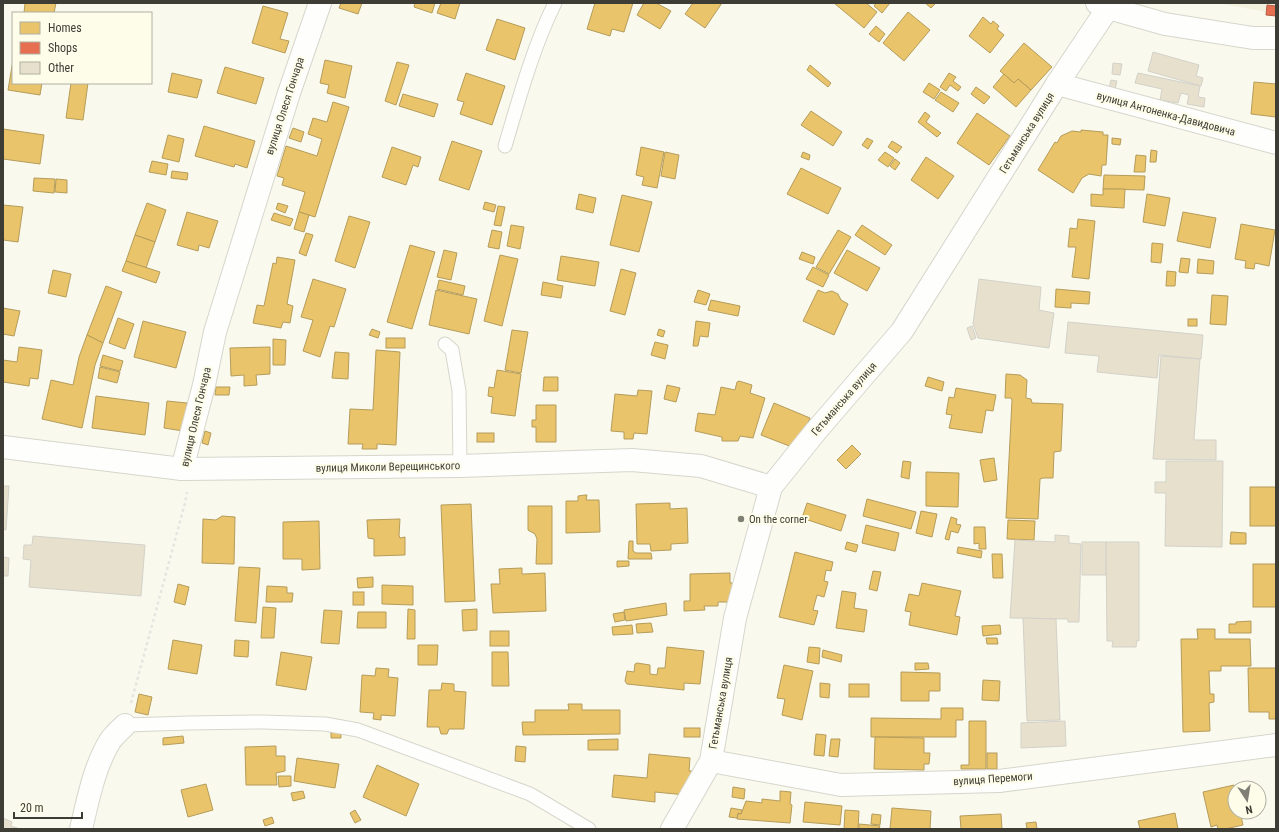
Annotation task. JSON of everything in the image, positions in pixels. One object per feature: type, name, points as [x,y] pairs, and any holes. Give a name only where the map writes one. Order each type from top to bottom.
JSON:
[{"type":"street","name":"вулиця Олеся Гончара","points":[[182,469],[204,385],[217,326],[289,93],[320,3]]},
{"type":"street","points":[[1105,5],[1165,24],[1253,38],[1276,38]]},
{"type":"street","name":"Гетьманська вулиця","points":[[672,829],[711,761],[735,618],[772,487],[816,431],[902,331],[1105,5]]},
{"type":"street","name":"вулиця Антоненка-Давидовича","points":[[1057,84],[1276,143]]},
{"type":"street","name":"вулиця Миколи Верещинського","points":[[3,446],[182,469],[460,466],[632,460],[701,466],[772,487]]},
{"type":"street","points":[[82,829],[88,798],[101,757],[111,739],[125,725]]},
{"type":"street","name":"вулиця Перемоги","points":[[711,761],[841,785],[999,781],[1276,745]]},
{"type":"lane","points":[[505,146],[527,75],[555,3]]},
{"type":"lane","points":[[445,344],[452,350],[459,391],[460,466]]},
{"type":"lane","points":[[125,725],[264,722],[325,724],[358,730],[530,794],[589,829]]},
{"type":"path","name":"вулиця Олеся Гончара","points":[[125,725],[185,504],[187,487],[182,469]]},
{"type":"shaded area","points":[[1218,3],[1276,3],[1276,12],[1266,12]]},
{"type":"building: Homes","points":[[25,3],[56,3],[54,12],[24,12]]},
{"type":"building: Homes","points":[[341,3],[362,3],[358,14],[339,8]]},
{"type":"building: Homes","points":[[415,3],[435,3],[432,13],[414,7]]},
{"type":"building: Homes","points":[[441,3],[460,3],[455,19],[437,13]]},
{"type":"building: Homes","points":[[595,3],[633,3],[624,32],[612,29],[610,36],[587,29]]},
{"type":"building: Homes","points":[[644,3],[656,3],[671,11],[660,29],[637,15]]},
{"type":"building: Homes","points":[[693,3],[722,3],[705,28],[685,14]]},
{"type":"building: Homes","points":[[834,3],[866,3],[877,12],[864,28]]},
{"type":"building: Homes","points":[[876,3],[890,3],[882,13],[874,6]]},
{"type":"building: Homes","points":[[925,3],[936,3],[931,8]]},
{"type":"building: Homes","points":[[263,6],[288,13],[280,39],[289,41],[285,53],[252,43]]},
{"type":"building: Homes","points":[[908,12],[930,30],[904,61],[883,43]]},
{"type":"building: Homes","points":[[983,17],[991,24],[993,21],[999,26],[997,29],[1004,35],[990,53],[969,36]]},
{"type":"building: Homes","points":[[497,19],[525,28],[515,60],[486,50]]},
{"type":"building: Homes","points":[[876,26],[885,34],[879,42],[869,34]]},
{"type":"building: Homes","points":[[1024,43],[1052,67],[1031,90],[1018,79],[1014,83],[1000,71]]},
{"type":"building: Homes","points":[[325,60],[352,66],[345,98],[327,93],[329,85],[320,83]]},
{"type":"building: Homes","points":[[397,62],[409,65],[396,105],[385,101]]},
{"type":"building: Homes","points":[[810,65],[831,83],[828,87],[807,70]]},
{"type":"building: Homes","points":[[12,66],[12,84],[42,84],[40,95],[8,90]]},
{"type":"building: Homes","points":[[225,67],[264,78],[256,104],[217,93]]},
{"type":"building: Homes","points":[[172,73],[202,80],[197,98],[168,92]]},
{"type":"building: Homes","points":[[466,73],[505,86],[492,125],[460,114],[464,102],[457,100]]},
{"type":"building: Homes","points":[[949,73],[956,77],[953,81],[961,87],[958,91],[950,85],[946,91],[940,87]]},
{"type":"building: Homes","points":[[1004,74],[1014,83],[1018,79],[1031,90],[1016,107],[993,87]]},
{"type":"building: Homes","points":[[1254,82],[1276,84],[1276,117],[1251,114]]},
{"type":"building: Homes","points":[[929,83],[940,90],[934,99],[923,92]]},
{"type":"building: Homes","points":[[71,84],[88,84],[83,120],[66,118]]},
{"type":"building: Homes","points":[[976,87],[990,97],[984,104],[971,94]]},
{"type":"building: Homes","points":[[941,92],[959,103],[953,112],[935,100]]},
{"type":"building: Homes","points":[[403,94],[438,104],[434,117],[399,106]]},
{"type":"building: Homes","points":[[333,102],[349,107],[315,217],[299,212],[305,192],[282,185],[284,178],[277,176],[286,146],[317,156],[322,139],[308,134],[313,118],[327,122]]},
{"type":"building: Homes","points":[[811,111],[842,132],[833,146],[801,125]]},
{"type":"building: Homes","points":[[925,112],[930,116],[926,122],[941,133],[937,137],[918,122]]},
{"type":"building: Homes","points":[[977,113],[1010,136],[989,165],[957,143]]},
{"type":"building: Homes","points":[[204,126],[255,141],[247,168],[235,164],[234,167],[195,156]]},
{"type":"building: Homes","points":[[293,128],[304,132],[301,142],[289,138]]},
{"type":"building: Homes","points":[[3,129],[44,135],[40,164],[3,159]]},
{"type":"building: Homes","points":[[1081,130],[1103,132],[1103,135],[1108,135],[1106,165],[1102,165],[1101,176],[1089,174],[1082,178],[1073,193],[1038,170],[1055,142],[1057,143],[1061,136],[1072,131],[1081,132]]},
{"type":"building: Homes","points":[[168,135],[184,139],[179,162],[162,158]]},
{"type":"building: Homes","points":[[867,138],[873,141],[868,149],[862,145]]},
{"type":"building: Homes","points":[[1112,138],[1121,139],[1120,145],[1112,144]]},
{"type":"building: Homes","points":[[452,141],[482,151],[469,190],[439,180]]},
{"type":"building: Homes","points":[[892,141],[902,147],[897,153],[888,147]]},
{"type":"building: Homes","points":[[392,147],[421,157],[418,167],[413,165],[406,185],[382,177]]},
{"type":"building: Homes","points":[[641,147],[664,152],[657,188],[642,185],[644,177],[636,175]]},
{"type":"building: Homes","points":[[1151,150],[1157,151],[1156,162],[1150,162]]},
{"type":"building: Homes","points":[[665,152],[679,155],[675,179],[661,176]]},
{"type":"building: Homes","points":[[803,152],[810,155],[809,160],[801,157]]},
{"type":"building: Homes","points":[[885,152],[894,158],[888,167],[878,160]]},
{"type":"building: Homes","points":[[1136,155],[1146,156],[1145,172],[1134,172]]},
{"type":"building: Homes","points":[[926,157],[954,176],[938,199],[911,180]]},
{"type":"building: Homes","points":[[895,159],[900,163],[895,170],[890,166]]},
{"type":"building: Homes","points":[[152,161],[168,164],[166,175],[149,172]]},
{"type":"building: Homes","points":[[801,168],[841,188],[828,214],[787,194]]},
{"type":"building: Homes","points":[[172,171],[188,173],[187,180],[171,178]]},
{"type":"building: Homes","points":[[1104,175],[1145,176],[1144,190],[1103,189]]},
{"type":"building: Homes","points":[[34,178],[55,179],[54,193],[33,191]]},
{"type":"building: Homes","points":[[56,179],[67,180],[67,193],[55,192]]},
{"type":"building: Homes","points":[[1103,189],[1125,189],[1124,208],[1091,206],[1091,194],[1103,195]]},
{"type":"building: Homes","points":[[579,194],[596,198],[593,213],[576,209]]},
{"type":"building: Homes","points":[[1147,194],[1170,198],[1165,226],[1143,222]]},
{"type":"building: Homes","points":[[622,195],[652,202],[639,252],[610,245]]},
{"type":"building: Homes","points":[[485,202],[496,205],[494,212],[483,209]]},
{"type":"building: Homes","points":[[147,203],[166,210],[155,242],[135,235]]},
{"type":"building: Homes","points":[[278,203],[288,206],[285,213],[276,209]]},
{"type":"building: Homes","points":[[3,205],[23,207],[18,242],[3,240]]},
{"type":"building: Homes","points":[[498,206],[505,207],[501,226],[494,225]]},
{"type":"building: Homes","points":[[187,212],[218,221],[209,248],[199,245],[198,251],[177,245]]},
{"type":"building: Homes","points":[[299,212],[309,215],[304,232],[294,229]]},
{"type":"building: Homes","points":[[1183,212],[1216,218],[1210,248],[1177,241]]},
{"type":"building: Homes","points":[[274,213],[293,219],[290,226],[271,220]]},
{"type":"building: Homes","points":[[349,216],[370,222],[355,268],[335,261]]},
{"type":"building: Homes","points":[[1078,219],[1095,221],[1089,279],[1072,277],[1076,247],[1068,247],[1070,228],[1077,229]]},
{"type":"building: Homes","points":[[1241,224],[1275,230],[1269,266],[1255,263],[1254,269],[1245,268],[1246,261],[1235,259]]},
{"type":"building: Homes","points":[[511,225],[524,227],[520,249],[507,246]]},
{"type":"building: Homes","points":[[862,225],[892,245],[885,255],[855,235]]},
{"type":"building: Homes","points":[[492,230],[502,232],[499,249],[488,247]]},
{"type":"building: Homes","points":[[838,230],[851,237],[829,274],[816,267]]},
{"type":"building: Homes","points":[[306,233],[313,235],[306,256],[299,253]]},
{"type":"building: Homes","points":[[135,235],[155,242],[146,268],[126,261]]},
{"type":"building: Homes","points":[[1152,243],[1163,244],[1161,263],[1151,262]]},
{"type":"building: Homes","points":[[410,245],[435,252],[412,329],[387,322]]},
{"type":"building: Homes","points":[[444,250],[457,253],[451,280],[437,277]]},
{"type":"building: Homes","points":[[847,250],[880,268],[867,291],[834,273]]},
{"type":"building: Homes","points":[[802,252],[815,257],[813,264],[799,259]]},
{"type":"building: Homes","points":[[500,255],[518,259],[502,326],[484,321]]},
{"type":"building: Homes","points":[[561,256],[599,262],[595,286],[557,280]]},
{"type":"building: Homes","points":[[277,257],[295,260],[287,304],[293,306],[290,323],[283,322],[281,328],[253,323],[257,305],[264,306],[273,263],[276,264]]},
{"type":"building: Homes","points":[[1181,258],[1190,259],[1188,273],[1179,272]]},
{"type":"building: Homes","points":[[1198,259],[1214,261],[1213,274],[1197,273]]},
{"type":"building: Homes","points":[[126,261],[160,272],[156,283],[122,271]]},
{"type":"building: Homes","points":[[813,267],[829,275],[823,287],[806,279]]},
{"type":"building: Homes","points":[[621,269],[636,273],[625,315],[610,311]]},
{"type":"building: Homes","points":[[53,270],[71,274],[66,297],[48,293]]},
{"type":"building: Homes","points":[[1167,271],[1176,272],[1175,286],[1166,286]]},
{"type":"building: Homes","points":[[313,279],[346,289],[334,327],[330,326],[320,357],[303,351],[313,320],[301,317]]},
{"type":"building: Homes","points":[[439,280],[465,286],[463,295],[437,289]]},
{"type":"building: Homes","points":[[543,282],[563,286],[561,298],[541,295]]},
{"type":"building: Homes","points":[[106,286],[122,292],[103,343],[87,335]]},
{"type":"building: Homes","points":[[1056,289],[1090,292],[1089,304],[1071,303],[1071,308],[1055,307]]},
{"type":"building: Homes","points":[[436,290],[477,299],[469,334],[429,325]]},
{"type":"building: Homes","points":[[698,290],[710,294],[706,305],[694,302]]},
{"type":"building: Homes","points":[[818,290],[825,293],[832,291],[838,294],[841,300],[848,304],[834,335],[803,321]]},
{"type":"building: Homes","points":[[1212,295],[1228,296],[1226,325],[1210,324]]},
{"type":"building: Homes","points":[[711,300],[740,306],[738,316],[708,310]]},
{"type":"building: Homes","points":[[3,308],[20,311],[14,336],[3,334]]},
{"type":"building: Homes","points":[[118,318],[134,324],[125,349],[109,343]]},
{"type":"building: Homes","points":[[1188,319],[1197,319],[1197,326],[1188,326]]},
{"type":"building: Homes","points":[[143,321],[186,332],[176,368],[134,357]]},
{"type":"building: Homes","points":[[696,321],[710,323],[708,337],[700,336],[698,346],[693,346]]},
{"type":"building: Homes","points":[[372,329],[380,332],[378,338],[369,335]]},
{"type":"building: Homes","points":[[659,329],[665,331],[663,337],[657,335]]},
{"type":"building: Homes","points":[[512,330],[528,332],[521,373],[505,370]]},
{"type":"building: Homes","points":[[87,335],[103,343],[95,365],[82,428],[42,419],[51,380],[73,385],[79,357]]},
{"type":"building: Homes","points":[[386,338],[405,338],[405,348],[386,348]]},
{"type":"building: Homes","points":[[273,339],[286,340],[285,365],[273,365]]},
{"type":"building: Homes","points":[[655,342],[668,345],[665,359],[651,355]]},
{"type":"building: Homes","points":[[19,347],[42,350],[38,379],[30,378],[29,386],[3,382],[3,360],[17,362]]},
{"type":"building: Homes","points":[[270,347],[270,374],[256,375],[257,385],[244,386],[244,375],[231,376],[230,348]]},
{"type":"building: Homes","points":[[376,350],[400,352],[396,445],[377,444],[377,449],[362,449],[363,444],[348,444],[350,409],[373,410]]},
{"type":"building: Homes","points":[[335,352],[349,353],[348,379],[332,378]]},
{"type":"building: Homes","points":[[103,355],[123,361],[120,371],[100,366]]},
{"type":"building: Homes","points":[[100,367],[120,372],[117,383],[98,378]]},
{"type":"building: Homes","points":[[497,370],[521,374],[515,416],[491,413],[493,397],[488,396],[489,387],[494,388]]},
{"type":"building: Homes","points":[[1006,374],[1020,375],[1027,380],[1026,398],[1031,399],[1032,403],[1063,404],[1061,451],[1054,452],[1053,478],[1040,479],[1038,519],[1006,518],[1012,400],[1011,398],[1005,398]]},
{"type":"building: Homes","points":[[544,377],[558,377],[558,391],[543,391]]},
{"type":"building: Homes","points":[[928,377],[944,382],[942,391],[925,386]]},
{"type":"building: Homes","points":[[739,381],[752,385],[750,393],[765,398],[753,438],[740,436],[738,441],[722,441],[722,437],[695,431],[698,413],[715,415],[721,387],[735,390],[737,382]]},
{"type":"building: Homes","points":[[667,385],[680,388],[676,402],[664,399]]},
{"type":"building: Homes","points":[[216,387],[230,387],[229,395],[215,395]]},
{"type":"building: Homes","points":[[956,388],[996,395],[993,411],[986,410],[982,433],[949,428],[952,415],[946,414],[949,397],[954,398]]},
{"type":"building: Homes","points":[[638,390],[652,391],[647,434],[634,433],[633,439],[624,439],[624,432],[611,431],[615,394],[637,396]]},
{"type":"building: Homes","points":[[96,396],[149,403],[145,435],[92,428]]},
{"type":"building: Homes","points":[[167,401],[187,403],[183,431],[164,428]]},
{"type":"building: Homes","points":[[774,403],[810,418],[797,449],[761,435]]},
{"type":"building: Homes","points":[[536,405],[556,405],[556,442],[536,442],[536,427],[532,427],[532,420],[536,420]]},
{"type":"building: Homes","points":[[205,431],[211,433],[208,445],[202,443]]},
{"type":"building: Homes","points":[[477,433],[494,433],[494,442],[477,442]]},
{"type":"building: Homes","points":[[852,445],[861,454],[846,469],[837,460]]},
{"type":"building: Homes","points":[[994,458],[997,480],[984,482],[980,460]]},
{"type":"building: Homes","points":[[903,461],[911,462],[909,479],[901,477]]},
{"type":"building: Homes","points":[[926,472],[959,473],[958,507],[926,506]]},
{"type":"building: Homes","points":[[1250,487],[1276,487],[1276,526],[1250,526]]},
{"type":"building: Homes","points":[[587,495],[586,500],[599,500],[600,532],[566,533],[566,501],[578,501],[578,496]]},
{"type":"building: Homes","points":[[867,499],[916,512],[911,529],[863,516]]},
{"type":"building: Homes","points":[[670,503],[670,509],[687,508],[688,543],[671,544],[671,550],[651,551],[650,544],[637,544],[636,504]]},
{"type":"building: Homes","points":[[807,503],[846,515],[841,531],[802,518]]},
{"type":"building: Homes","points":[[471,504],[475,601],[445,602],[441,505]]},
{"type":"building: Homes","points":[[528,506],[552,506],[552,564],[536,564],[537,539],[535,534],[528,530]]},
{"type":"building: Homes","points":[[921,511],[937,514],[932,537],[916,533]]},
{"type":"building: Homes","points":[[222,516],[235,517],[234,564],[202,563],[203,519],[216,520]]},
{"type":"building: Homes","points":[[951,517],[957,519],[956,524],[961,525],[958,533],[951,531],[949,540],[945,539]]},
{"type":"building: Homes","points":[[400,519],[399,535],[400,538],[405,537],[405,555],[374,556],[374,539],[368,538],[367,520]]},
{"type":"building: Homes","points":[[1008,520],[1035,521],[1034,540],[1007,539]]},
{"type":"building: Homes","points":[[319,521],[320,569],[302,570],[302,559],[283,559],[283,522]]},
{"type":"building: Homes","points":[[866,525],[899,533],[895,551],[862,543]]},
{"type":"building: Homes","points":[[974,527],[985,527],[986,549],[979,549],[979,543],[974,544]]},
{"type":"building: Homes","points":[[1231,532],[1246,533],[1246,544],[1230,544]]},
{"type":"building: Homes","points":[[629,541],[633,541],[633,551],[636,553],[651,553],[652,559],[628,559]]},
{"type":"building: Homes","points":[[847,542],[858,545],[856,552],[845,549]]},
{"type":"building: Homes","points":[[958,547],[982,551],[981,558],[957,553]]},
{"type":"building: Homes","points":[[795,552],[833,562],[831,571],[826,570],[824,581],[828,582],[824,597],[817,595],[813,610],[818,611],[814,625],[779,617]]},
{"type":"building: Homes","points":[[992,554],[1002,554],[1003,578],[993,578]]},
{"type":"building: Homes","points":[[617,561],[629,561],[629,566],[617,567]]},
{"type":"building: Homes","points":[[1253,564],[1276,564],[1276,607],[1253,607]]},
{"type":"building: Homes","points":[[239,567],[260,568],[256,623],[235,621]]},
{"type":"building: Homes","points":[[522,568],[522,574],[545,573],[546,611],[493,613],[491,584],[500,584],[499,569]]},
{"type":"building: Homes","points":[[873,571],[881,572],[877,591],[869,589]]},
{"type":"building: Homes","points":[[730,573],[730,583],[736,583],[736,592],[730,592],[730,602],[718,602],[718,606],[704,606],[705,610],[684,611],[684,601],[690,601],[690,574]]},
{"type":"building: Homes","points":[[373,577],[373,587],[358,588],[357,578]]},
{"type":"building: Homes","points":[[922,583],[961,591],[955,616],[960,617],[957,635],[909,625],[911,612],[905,611],[909,594],[919,596]]},
{"type":"building: Homes","points":[[178,584],[189,587],[185,605],[174,602]]},
{"type":"building: Homes","points":[[382,585],[413,586],[413,605],[382,604]]},
{"type":"building: Homes","points":[[267,586],[287,587],[287,593],[293,593],[292,602],[266,602]]},
{"type":"building: Homes","points":[[842,591],[856,593],[854,608],[867,610],[864,632],[836,628]]},
{"type":"building: Homes","points":[[353,592],[364,592],[364,605],[353,605]]},
{"type":"building: Homes","points":[[666,603],[667,615],[626,621],[624,610]]},
{"type":"building: Homes","points":[[263,607],[276,608],[274,638],[261,638]]},
{"type":"building: Homes","points":[[408,609],[415,610],[415,639],[407,639]]},
{"type":"building: Homes","points":[[477,609],[477,630],[463,631],[462,610]]},
{"type":"building: Homes","points":[[324,610],[342,611],[339,644],[321,643]]},
{"type":"building: Homes","points":[[358,612],[386,612],[386,628],[357,628]]},
{"type":"building: Homes","points":[[624,612],[625,620],[615,622],[613,614]]},
{"type":"building: Homes","points":[[1251,621],[1251,633],[1229,633],[1229,624]]},
{"type":"building: Homes","points":[[651,623],[653,632],[637,633],[636,624]]},
{"type":"building: Homes","points":[[632,625],[633,634],[613,635],[612,627]]},
{"type":"building: Homes","points":[[1000,625],[1001,634],[983,636],[982,626]]},
{"type":"building: Homes","points":[[1197,629],[1215,629],[1215,639],[1250,639],[1251,666],[1221,666],[1221,671],[1209,671],[1210,694],[1214,694],[1214,702],[1209,703],[1210,731],[1183,732],[1181,639],[1198,639]]},
{"type":"building: Homes","points":[[490,631],[509,631],[509,646],[490,646]]},
{"type":"building: Homes","points":[[986,638],[997,638],[998,644],[987,644]]},
{"type":"building: Homes","points":[[173,640],[202,645],[197,674],[168,669]]},
{"type":"building: Homes","points":[[235,640],[249,641],[248,657],[234,656]]},
{"type":"building: Homes","points":[[418,645],[438,645],[437,665],[418,665]]},
{"type":"building: Homes","points":[[667,647],[704,651],[700,684],[684,683],[684,690],[627,684],[625,681],[627,671],[634,672],[635,664],[637,663],[650,665],[650,674],[657,675],[658,668],[665,668]]},
{"type":"building: Homes","points":[[809,647],[820,648],[819,664],[807,662]]},
{"type":"building: Homes","points":[[823,650],[842,655],[841,662],[822,657]]},
{"type":"building: Homes","points":[[281,652],[312,657],[306,690],[276,685]]},
{"type":"building: Homes","points":[[492,652],[508,652],[509,686],[492,686]]},
{"type":"building: Homes","points":[[915,663],[928,663],[929,669],[915,670]]},
{"type":"building: Homes","points":[[784,665],[813,671],[802,720],[782,715],[785,699],[777,698]]},
{"type":"building: Homes","points":[[376,668],[389,669],[388,677],[398,678],[395,716],[381,715],[381,720],[373,719],[374,713],[360,712],[362,675],[375,676]]},
{"type":"building: Homes","points":[[1248,668],[1276,668],[1276,719],[1269,719],[1269,712],[1249,712]]},
{"type":"building: Homes","points":[[901,672],[940,673],[940,691],[929,691],[929,701],[901,701]]},
{"type":"building: Homes","points":[[983,680],[1000,681],[999,701],[982,700]]},
{"type":"building: Homes","points":[[442,683],[454,684],[454,691],[466,692],[464,729],[449,729],[447,734],[441,734],[439,727],[427,727],[429,690],[441,690]]},
{"type":"building: Homes","points":[[820,683],[830,684],[829,698],[820,697]]},
{"type":"building: Homes","points":[[849,684],[869,684],[869,697],[849,697]]},
{"type":"building: Homes","points":[[139,694],[152,697],[148,715],[135,712]]},
{"type":"building: Homes","points":[[568,704],[582,704],[582,710],[620,710],[620,734],[523,735],[522,722],[535,722],[535,710],[569,710]]},
{"type":"building: Homes","points":[[941,708],[963,708],[963,720],[956,720],[956,737],[871,737],[871,718],[941,719]]},
{"type":"building: Homes","points":[[969,721],[986,721],[986,769],[961,769],[961,765],[969,765]]},
{"type":"building: Homes","points":[[684,728],[700,728],[700,737],[684,737]]},
{"type":"building: Homes","points":[[331,730],[341,731],[341,738],[331,738]]},
{"type":"building: Homes","points":[[816,734],[826,735],[824,756],[814,755]]},
{"type":"building: Homes","points":[[183,736],[184,743],[163,745],[163,738]]},
{"type":"building: Homes","points":[[875,737],[924,738],[924,753],[930,753],[929,764],[924,764],[924,770],[874,769]]},
{"type":"building: Homes","points":[[618,739],[618,750],[588,750],[588,740]]},
{"type":"building: Homes","points":[[831,739],[840,739],[838,757],[829,756]]},
{"type":"building: Homes","points":[[276,746],[276,756],[285,756],[285,771],[276,773],[277,785],[246,785],[245,747]]},
{"type":"building: Homes","points":[[516,746],[526,747],[525,762],[515,761]]},
{"type":"building: Homes","points":[[987,753],[997,753],[997,769],[987,769]]},
{"type":"building: Homes","points":[[649,754],[690,758],[689,771],[693,771],[693,779],[688,779],[686,795],[655,792],[655,802],[612,797],[614,775],[647,778]]},
{"type":"building: Homes","points":[[297,758],[339,764],[335,788],[294,781]]},
{"type":"building: Homes","points":[[377,765],[419,784],[406,816],[363,797]]},
{"type":"building: Homes","points":[[278,776],[291,776],[291,786],[279,787]]},
{"type":"building: Homes","points":[[206,784],[213,810],[188,817],[181,790]]},
{"type":"building: Homes","points":[[733,787],[745,789],[744,799],[732,797]]},
{"type":"building: Homes","points":[[1227,787],[1227,820],[1242,820],[1243,825],[1225,829],[1218,829],[1217,825],[1211,827],[1203,792]]},
{"type":"building: Homes","points":[[303,791],[305,798],[293,801],[291,793]]},
{"type":"building: Homes","points":[[780,791],[791,792],[790,804],[792,805],[790,823],[737,819],[738,813],[741,814],[746,801],[762,803],[762,799],[780,801]]},
{"type":"building: Homes","points":[[805,802],[842,806],[840,825],[803,822]]},
{"type":"building: Homes","points":[[731,808],[742,810],[741,814],[738,813],[737,818],[729,817]]},
{"type":"building: Homes","points":[[892,808],[931,811],[930,829],[890,829]]},
{"type":"building: Homes","points":[[355,810],[361,820],[355,823],[350,813]]},
{"type":"building: Homes","points":[[845,810],[859,811],[858,829],[844,829]]},
{"type":"building: Homes","points":[[1175,813],[1178,829],[1140,829],[1138,821]]},
{"type":"building: Homes","points":[[872,814],[881,815],[880,825],[871,824]]},
{"type":"building: Homes","points":[[1001,814],[1002,829],[961,829],[960,816]]},
{"type":"building: Homes","points":[[272,817],[274,823],[265,826],[263,820]]},
{"type":"building: Homes","points":[[1036,822],[1037,829],[1027,829],[1026,823]]},
{"type":"building: Homes","points":[[859,824],[880,826],[879,829],[859,829]]},
{"type":"building: Shops","points":[[1267,5],[1276,6],[1276,16],[1266,15]]},
{"type":"building: Other","points":[[1153,52],[1199,65],[1196,76],[1203,78],[1201,86],[1148,71]]},
{"type":"building: Other","points":[[1113,63],[1122,64],[1120,75],[1112,74]]},
{"type":"building: Other","points":[[1138,73],[1200,86],[1198,97],[1205,98],[1204,107],[1187,104],[1189,95],[1181,93],[1178,103],[1160,100],[1162,89],[1135,83]]},
{"type":"building: Other","points":[[1111,80],[1117,81],[1115,89],[1109,88]]},
{"type":"building: Other","points":[[979,279],[1041,287],[1039,310],[1054,313],[1049,348],[978,338],[973,324]]},
{"type":"building: Other","points":[[1068,322],[1203,335],[1201,359],[1159,355],[1157,378],[1097,372],[1099,356],[1065,353]]},
{"type":"building: Other","points":[[972,326],[976,338],[971,340],[967,328]]},
{"type":"building: Other","points":[[1161,356],[1200,359],[1194,440],[1216,440],[1216,460],[1153,459]]},
{"type":"building: Other","points":[[1166,461],[1223,461],[1222,547],[1165,546],[1166,493],[1155,493],[1155,482],[1166,482]]},
{"type":"building: Other","points":[[3,486],[9,486],[6,530],[3,529]]},
{"type":"building: Other","points":[[1055,535],[1069,536],[1069,543],[1081,544],[1079,622],[1068,622],[1068,619],[1010,618],[1015,540],[1055,542]]},
{"type":"building: Other","points":[[33,536],[145,545],[141,596],[29,587],[31,560],[23,559],[24,545],[32,545]]},
{"type":"building: Other","points":[[1082,542],[1106,542],[1106,575],[1082,575]]},
{"type":"building: Other","points":[[1106,542],[1139,542],[1139,641],[1137,640],[1136,647],[1112,647],[1113,641],[1107,641]]},
{"type":"building: Other","points":[[3,557],[9,558],[8,576],[3,576]]},
{"type":"building: Other","points":[[1023,618],[1056,619],[1060,720],[1027,721]]},
{"type":"building: Other","points":[[1065,721],[1066,746],[1021,748],[1021,723]]},
{"type":"building: Other","points":[[3,818],[12,822],[11,826],[20,829],[3,829]]},
{"type":"place","name":"On the corner","points":[[741,519]]}]
